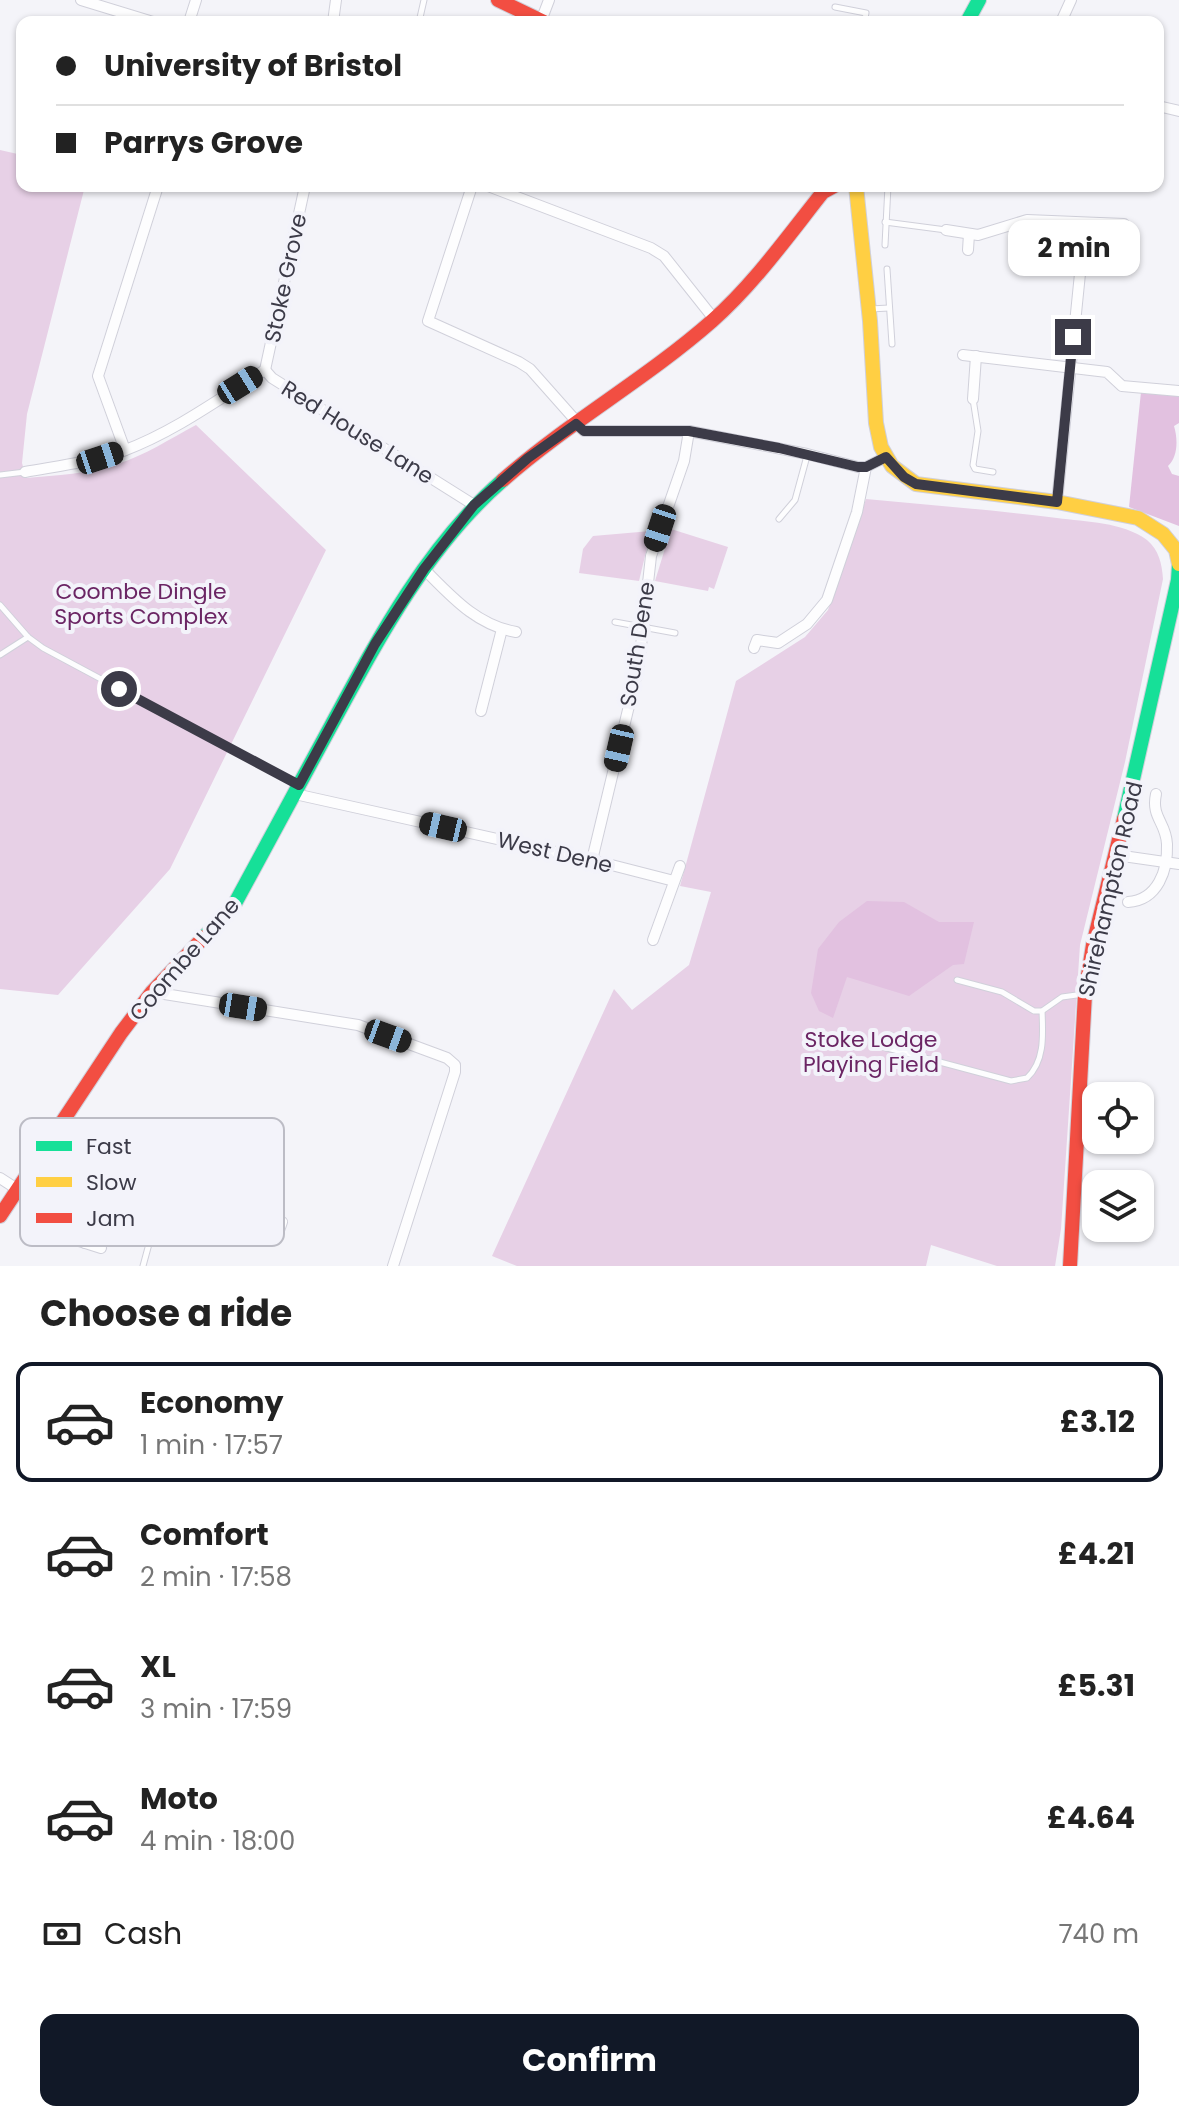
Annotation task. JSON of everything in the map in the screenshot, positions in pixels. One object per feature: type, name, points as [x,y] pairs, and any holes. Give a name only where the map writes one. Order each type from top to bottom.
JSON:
[{"type":"street","points":[[81,0],[123,16]]},
{"type":"street","points":[[498,0],[532,16]]},
{"type":"street","points":[[125,450],[98,376],[156,192]]},
{"type":"street","name":"Stoke Grove","points":[[265,370],[304,192]]},
{"type":"street","points":[[470,192],[428,321],[509,356],[530,369],[584,431],[689,431],[807,454],[850,466],[866,467],[886,457]]},
{"type":"street","points":[[504,192],[651,248],[664,256],[714,319]]},
{"type":"street","name":"Coombe Lane","points":[[65,1118],[152,992],[233,907],[375,644],[424,569],[474,505],[528,458],[669,356],[714,319],[761,269],[823,192]]},
{"type":"street","points":[[856,192],[869,309],[876,423],[886,457],[904,477],[916,484],[1057,502],[1146,521],[1163,534],[1178,557]]},
{"type":"street","points":[[946,230],[978,235],[1027,220],[1124,224]]},
{"type":"street","points":[[1057,502],[1085,224]]},
{"type":"street","points":[[968,250],[969,234]]},
{"type":"street","points":[[963,355],[1107,372],[1122,386],[1179,391]]},
{"type":"street","points":[[973,399],[976,356]]},
{"type":"street","name":"Red House Lane","points":[[25,472],[100,458],[125,450],[166,431],[265,370],[272,378],[474,505]]},
{"type":"street","name":"South Dene","points":[[592,860],[639,664],[651,556],[684,461],[689,431]]},
{"type":"street","points":[[754,648],[757,640],[778,643],[788,637],[807,624],[827,600],[857,512],[866,467]]},
{"type":"street","name":"Shirehampton Road","points":[[1070,1266],[1085,994],[1093,945],[1139,759],[1178,580],[1178,557]]},
{"type":"street","points":[[424,569],[466,610],[502,629],[516,632]]},
{"type":"street","points":[[481,711],[502,629]]},
{"type":"street","points":[[472,691],[485,694]]},
{"type":"street","name":"West Dene","points":[[297,790],[674,881]]},
{"type":"street","points":[[1128,902],[1147,897],[1163,876],[1167,843],[1153,808],[1156,794]]},
{"type":"street","points":[[1116,855],[1179,864]]},
{"type":"street","points":[[653,940],[680,866]]},
{"type":"street","points":[[152,992],[358,1025],[447,1058],[455,1065],[393,1266]]},
{"type":"street","points":[[0,1178],[17,1189]]},
{"type":"street","name":"Coombe Lane","points":[[0,1216],[20,1185]]},
{"type":"street","points":[[95,1246],[101,1248]]},
{"type":"lane","points":[[835,7],[866,13],[865,16]]},
{"type":"lane","points":[[885,245],[888,192]]},
{"type":"lane","points":[[885,222],[946,230]]},
{"type":"lane","points":[[887,269],[892,344]]},
{"type":"lane","points":[[869,309],[889,308]]},
{"type":"lane","points":[[973,399],[978,431],[973,465],[975,469],[993,472]]},
{"type":"lane","points":[[779,519],[795,500],[807,454]]},
{"type":"lane","points":[[0,475],[25,472]]},
{"type":"lane","points":[[0,605],[28,637],[69,663],[297,790]]},
{"type":"lane","points":[[615,622],[675,633]]},
{"type":"lane","points":[[0,655],[28,637]]},
{"type":"lane","points":[[957,980],[1002,992],[1034,1011],[1042,1011],[1062,997],[1085,994]]},
{"type":"lane","points":[[876,1045],[1011,1081],[1027,1078],[1039,1064],[1042,1011]]},
{"type":"lane","points":[[886,1048],[891,1035]]},
{"type":"lane","points":[[143,1266],[149,1246]]},
{"type":"green space","name":"Coombe Dingle Sports Complex","points":[[0,150],[16,154],[16,192],[83,192],[27,414],[22,463],[26,478],[84,472],[118,464],[196,425],[326,550],[170,869],[58,995],[0,989]]},
{"type":"green space","name":"Stoke Lodge Playing Field","points":[[866,499],[1010,512],[1116,526],[1147,540],[1161,563],[1163,579],[1125,762],[1080,945],[1061,1229],[1055,1266],[997,1266],[931,1245],[926,1266],[517,1266],[492,1256],[614,989],[632,1010],[689,965],[711,892],[680,886],[736,681],[805,637],[828,610]]},
{"type":"green space","points":[[671,529],[728,547],[714,589],[709,587],[708,591],[655,581]]},
{"type":"green space","points":[[651,531],[639,581],[579,573],[583,549],[593,536]]},
{"type":"shaded area","points":[[1141,392],[1179,394],[1179,423],[1174,426],[1176,448],[1168,466],[1172,474],[1179,476],[1179,526],[1129,507]]},
{"type":"shaded area","points":[[867,901],[904,902],[939,922],[974,922],[964,964],[953,965],[909,996],[847,977],[833,1018],[819,1011],[811,993],[818,949],[839,922]]},
{"type":"traffic: fast","points":[[970,16],[979,0]]},
{"type":"traffic: fast","points":[[204,937],[233,907],[368,658],[407,594],[451,533],[503,480]]},
{"type":"traffic: fast","points":[[1124,819],[1179,565]]},
{"type":"traffic: slow","points":[[857,192],[870,321],[876,423],[881,447],[892,466],[916,484],[1057,502],[1138,518],[1163,534],[1176,550],[1179,564]]},
{"type":"traffic: jam","points":[[498,0],[531,16]]},
{"type":"traffic: jam","points":[[503,480],[712,321],[756,276],[823,192]]},
{"type":"traffic: jam","points":[[1070,1266],[1085,994],[1093,945],[1124,819]]},
{"type":"traffic: jam","points":[[65,1118],[152,992],[204,937]]},
{"type":"traffic: jam","points":[[0,1216],[20,1186]]},
{"type":"route","points":[[119,689],[299,785],[375,644],[424,569],[474,505],[528,458],[576,424],[584,431],[648,429],[722,436],[858,467],[866,467],[886,457],[904,477],[916,484],[1057,502],[1073,337]]}]
